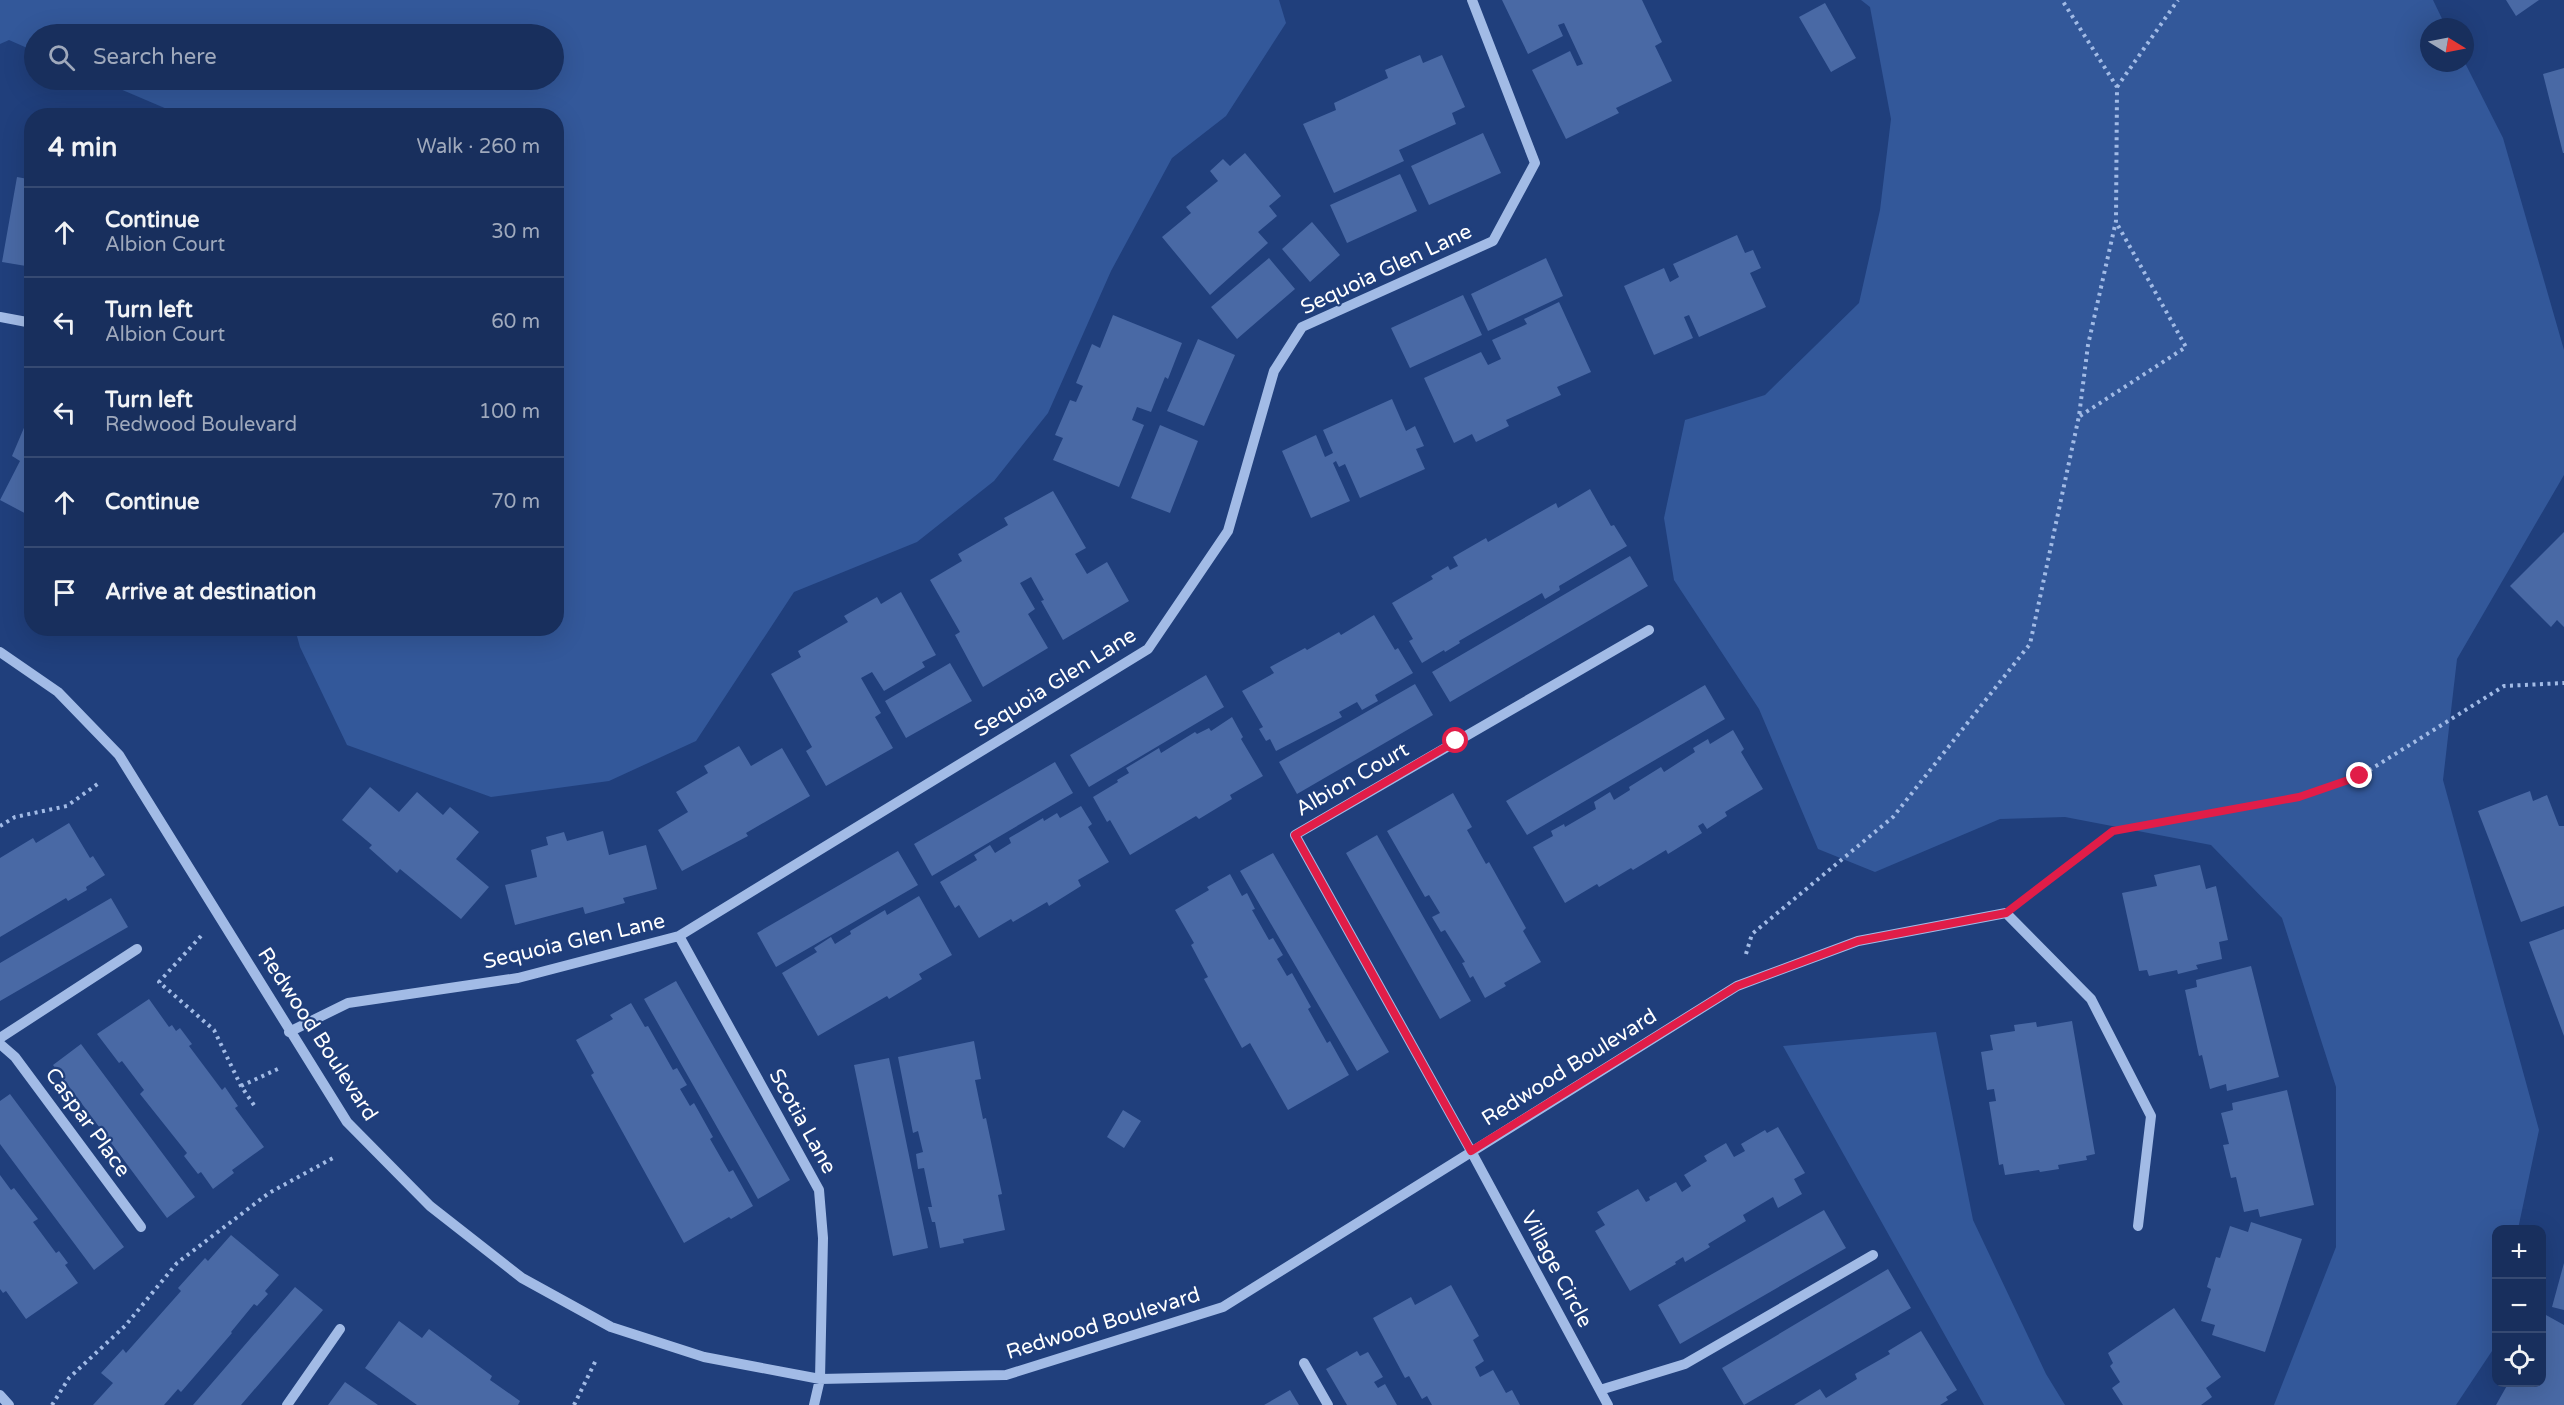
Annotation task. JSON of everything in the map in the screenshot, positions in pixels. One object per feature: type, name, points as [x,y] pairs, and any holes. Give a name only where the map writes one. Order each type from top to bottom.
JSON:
[{"type":"street","name":"Sequoia Glen Lane","points":[[289,1032],[348,1003],[518,978],[679,936],[1148,649],[1228,531],[1274,371],[1302,327],[1493,241],[1535,163],[1472,0]]},
{"type":"street","points":[[0,317],[24,322]]},
{"type":"street","name":"Albion Court","points":[[1471,1151],[1295,835],[1649,630]]},
{"type":"street","name":"Redwood Boulevard","points":[[0,652],[58,692],[119,755],[347,1122],[430,1206],[522,1278],[611,1328],[704,1357],[820,1379],[1006,1375],[1223,1307],[1737,986],[1858,941],[2006,913]]},
{"type":"street","points":[[2006,913],[2091,999],[2151,1116],[2138,1226]]},
{"type":"street","name":"Scotia Lane","points":[[679,936],[819,1190],[824,1238],[820,1379],[814,1405]]},
{"type":"street","points":[[0,1038],[137,949]]},
{"type":"street","name":"Caspar Place","points":[[0,1044],[15,1057],[141,1227]]},
{"type":"street","name":"Village Circle","points":[[1471,1151],[1608,1405]]},
{"type":"street","points":[[1600,1390],[1686,1364],[1873,1254]]},
{"type":"street","points":[[287,1405],[340,1329]]},
{"type":"street","points":[[1304,1363],[1328,1405]]},
{"type":"street","points":[[0,1395],[9,1405]]},
{"type":"path","points":[[1737,986],[1752,934],[1893,817],[2030,644],[2079,416],[2088,345],[2116,221],[2116,87],[2062,0]]},
{"type":"path","points":[[2116,87],[2178,0]]},
{"type":"path","points":[[2079,416],[2186,347],[2116,221]]},
{"type":"path","points":[[2006,913],[2113,831],[2299,797],[2360,776],[2504,686],[2564,683]]},
{"type":"path","points":[[0,826],[15,818],[67,806],[99,783]]},
{"type":"path","points":[[202,935],[159,982],[214,1030],[241,1086],[256,1108]]},
{"type":"path","points":[[241,1086],[280,1068]]},
{"type":"path","points":[[52,1405],[69,1378],[125,1326],[177,1263],[269,1193],[333,1158]]},
{"type":"path","points":[[574,1405],[596,1360]]},
{"type":"shaded area","points":[[0,0],[1279,0],[1286,23],[1226,116],[1172,158],[1111,271],[1048,413],[994,481],[917,542],[794,592],[696,741],[609,781],[491,797],[347,745],[300,647],[297,636],[564,636],[564,108],[165,108],[122,90],[564,90],[564,24],[24,24],[24,47],[9,40],[0,44]]},
{"type":"shaded area","points":[[1861,0],[2433,0],[2442,18],[2420,18],[2420,72],[2470,72],[2503,138],[2564,350],[2564,475],[2457,659],[2443,780],[2539,1130],[2519,1225],[2492,1225],[2492,1351],[2456,1405],[2274,1405],[2336,1247],[2336,1087],[2282,918],[2211,845],[2065,817],[2000,819],[1875,872],[1818,849],[1759,709],[1674,580],[1664,518],[1685,420],[1765,395],[1859,303],[1880,210],[1891,119],[1870,7]]},
{"type":"shaded area","points":[[1936,1032],[1973,1220],[2046,1374],[2065,1405],[1984,1405],[1783,1046]]},
{"type":"building","points":[[1502,0],[1642,0],[1662,42],[1655,46],[1672,81],[1616,108],[1619,113],[1566,139],[1532,70],[1570,51],[1577,66],[1583,64],[1564,23],[1558,25],[1563,36],[1528,54]]},
{"type":"building","points":[[2506,0],[2539,0],[2516,16]]},
{"type":"building","points":[[1825,3],[1856,58],[1831,72],[1799,17]]},
{"type":"building","points":[[1420,55],[1423,63],[1442,55],[1465,107],[1452,113],[1456,124],[1399,150],[1404,161],[1334,193],[1303,124],[1336,110],[1334,103],[1388,78],[1385,70]]},
{"type":"building","points":[[2564,68],[2564,153],[2563,153],[2543,74]]},
{"type":"building","points":[[1483,133],[1501,173],[1429,205],[1411,166]]},
{"type":"building","points":[[1245,153],[1281,196],[1269,206],[1277,216],[1258,232],[1268,243],[1210,295],[1162,237],[1191,213],[1186,207],[1218,181],[1210,171],[1223,159],[1230,166]]},
{"type":"building","points":[[1400,174],[1417,211],[1347,243],[1330,205]]},
{"type":"building","points":[[17,177],[24,178],[24,266],[2,262]]},
{"type":"building","points":[[1312,222],[1340,255],[1310,282],[1282,249]]},
{"type":"building","points":[[1737,235],[1745,253],[1753,250],[1761,268],[1750,273],[1766,307],[1699,337],[1689,315],[1684,317],[1693,338],[1654,355],[1624,286],[1664,268],[1670,282],[1679,277],[1673,264]]},
{"type":"building","points":[[1269,258],[1295,289],[1237,339],[1211,307]]},
{"type":"building","points":[[1546,258],[1563,296],[1488,331],[1471,294]]},
{"type":"building","points":[[1463,295],[1482,335],[1410,368],[1391,328]]},
{"type":"building","points":[[1559,302],[1591,372],[1557,387],[1561,395],[1506,420],[1509,426],[1476,442],[1472,434],[1454,443],[1424,378],[1481,352],[1488,365],[1501,359],[1492,340],[1527,324],[1524,319]]},
{"type":"building","points":[[1113,315],[1182,343],[1168,379],[1165,377],[1151,412],[1137,407],[1132,420],[1144,425],[1119,487],[1053,460],[1063,438],[1055,435],[1070,400],[1076,402],[1083,386],[1076,383],[1092,344],[1100,348]]},
{"type":"building","points":[[1198,339],[1235,355],[1204,426],[1167,411]]},
{"type":"building","points":[[1392,399],[1406,431],[1415,426],[1424,446],[1416,449],[1425,469],[1360,498],[1345,464],[1339,467],[1336,461],[1333,463],[1350,501],[1311,518],[1282,451],[1316,435],[1325,457],[1333,453],[1323,430]]},
{"type":"building","points":[[1160,425],[1198,441],[1170,513],[1131,498]]},
{"type":"building","points":[[24,428],[24,513],[0,500],[20,461],[12,456]]},
{"type":"building","points":[[1590,489],[1611,526],[1614,525],[1627,546],[1559,586],[1560,590],[1545,599],[1542,593],[1459,641],[1460,643],[1445,652],[1444,650],[1422,663],[1409,641],[1413,639],[1392,603],[1433,579],[1431,576],[1448,566],[1450,570],[1458,566],[1453,557],[1486,538],[1488,542],[1556,503],[1558,508]]},
{"type":"building","points":[[1053,491],[1086,548],[1075,554],[1087,574],[1107,562],[1129,601],[1063,640],[1041,601],[1044,600],[1031,577],[1020,583],[1035,609],[1028,614],[1048,648],[983,687],[955,635],[960,632],[930,580],[962,561],[958,554],[1008,525],[1004,518]]},
{"type":"building","points":[[2564,532],[2564,627],[2557,620],[2551,627],[2510,586]]},
{"type":"building","points":[[1630,556],[1648,586],[1450,702],[1432,672]]},
{"type":"building","points":[[901,592],[936,655],[922,662],[925,667],[884,691],[872,672],[861,678],[881,713],[875,717],[893,748],[826,786],[806,751],[812,747],[771,674],[801,657],[798,651],[848,622],[844,616],[877,597],[881,604]]},
{"type":"building","points":[[1374,615],[1395,650],[1398,648],[1413,673],[1375,695],[1378,701],[1362,710],[1357,702],[1339,712],[1342,717],[1276,751],[1270,739],[1266,741],[1259,729],[1263,727],[1242,691],[1274,673],[1270,667],[1339,632],[1341,635]]},
{"type":"building","points":[[950,663],[972,701],[906,738],[885,701]]},
{"type":"building","points":[[1206,675],[1224,707],[1089,787],[1070,755]]},
{"type":"building","points":[[1415,684],[1433,715],[1297,794],[1279,762]]},
{"type":"building","points":[[1705,685],[1725,719],[1527,835],[1506,801]]},
{"type":"building","points":[[1232,717],[1243,737],[1241,739],[1263,776],[1230,795],[1232,799],[1199,819],[1196,816],[1130,855],[1110,820],[1107,822],[1093,797],[1129,773],[1126,768],[1159,748],[1161,753],[1195,732],[1197,734],[1209,728],[1211,731]]},
{"type":"building","points":[[1733,730],[1744,749],[1741,752],[1763,789],[1725,812],[1727,816],[1707,829],[1703,823],[1698,826],[1702,833],[1668,854],[1666,850],[1633,870],[1631,868],[1599,887],[1597,884],[1565,903],[1533,847],[1553,836],[1551,831],[1564,824],[1565,827],[1596,809],[1594,802],[1610,792],[1614,800],[1630,790],[1629,787],[1661,767],[1664,772],[1695,752],[1693,748],[1708,739],[1710,744]]},
{"type":"building","points":[[739,746],[751,766],[782,748],[810,796],[746,833],[748,836],[682,871],[658,830],[688,812],[676,792],[708,773],[704,766]]},
{"type":"building","points":[[1055,762],[1073,793],[932,876],[914,844]]},
{"type":"building","points":[[370,787],[399,812],[417,792],[443,815],[450,807],[479,832],[456,859],[489,887],[461,919],[400,869],[397,873],[369,848],[372,845],[342,820]]},
{"type":"building","points":[[2530,791],[2533,801],[2547,795],[2559,826],[2564,826],[2564,906],[2521,922],[2478,811]]},
{"type":"building","points":[[1453,793],[1472,827],[1467,830],[1486,864],[1489,862],[1526,928],[1523,931],[1541,962],[1504,983],[1506,986],[1485,998],[1473,976],[1470,978],[1462,963],[1465,962],[1445,930],[1441,932],[1432,917],[1440,913],[1429,895],[1425,897],[1387,831]]},
{"type":"building","points":[[1081,806],[1092,824],[1088,827],[1109,862],[1078,880],[1081,886],[1049,906],[1047,902],[1013,922],[1011,919],[979,938],[959,905],[955,908],[940,882],[977,860],[974,855],[990,845],[995,853],[1011,843],[1009,838],[1043,818],[1044,821],[1057,813],[1060,818]]},
{"type":"building","points":[[69,823],[90,858],[93,856],[105,875],[86,887],[87,890],[68,901],[66,898],[0,937],[0,858],[33,838],[36,843]]},
{"type":"building","points":[[603,831],[609,855],[646,845],[657,889],[623,898],[625,903],[585,914],[583,907],[515,925],[505,885],[537,877],[531,850],[548,845],[546,837],[564,832],[567,841]]},
{"type":"building","points":[[1377,835],[1471,1001],[1440,1019],[1346,853]]},
{"type":"building","points":[[898,851],[918,885],[776,967],[757,933]]},
{"type":"building","points":[[1273,853],[1389,1052],[1357,1071],[1240,871]]},
{"type":"building","points":[[2200,865],[2206,889],[2216,886],[2228,940],[2219,942],[2222,959],[2196,965],[2198,969],[2178,974],[2177,970],[2149,976],[2147,970],[2139,971],[2122,893],[2157,886],[2154,875]]},
{"type":"building","points":[[1230,874],[1242,896],[1247,893],[1255,909],[1252,910],[1269,940],[1273,938],[1283,955],[1277,959],[1287,976],[1292,973],[1327,1043],[1330,1041],[1349,1075],[1288,1110],[1250,1043],[1242,1048],[1204,979],[1208,977],[1191,945],[1194,943],[1175,910],[1209,890],[1207,887]]},
{"type":"building","points":[[919,896],[952,955],[919,974],[922,979],[889,999],[887,996],[818,1036],[782,973],[817,952],[814,948],[831,937],[835,944],[851,934],[850,931],[885,910],[887,915]]},
{"type":"building","points":[[111,898],[128,927],[0,1001],[0,963]]},
{"type":"building","points":[[2564,929],[2564,1036],[2529,942]]},
{"type":"building","points":[[2251,966],[2279,1077],[2227,1091],[2226,1084],[2210,1089],[2202,1055],[2199,1056],[2185,990],[2197,987],[2196,980]]},
{"type":"building","points":[[676,981],[790,1180],[758,1199],[644,999]]},
{"type":"building","points":[[149,999],[169,1027],[172,1025],[176,1031],[180,1028],[192,1044],[189,1046],[222,1090],[225,1087],[238,1106],[235,1108],[264,1147],[232,1170],[234,1173],[213,1189],[201,1172],[198,1174],[184,1156],[187,1153],[140,1094],[144,1090],[97,1034]]},
{"type":"building","points":[[631,1003],[645,1027],[648,1026],[673,1070],[677,1068],[687,1085],[680,1089],[690,1106],[694,1103],[713,1137],[710,1139],[729,1172],[733,1170],[753,1206],[684,1243],[591,1075],[594,1073],[576,1040],[613,1019],[610,1015]]},
{"type":"building","points":[[2072,1021],[2095,1154],[2086,1156],[2087,1160],[2058,1165],[2059,1169],[2005,1175],[2003,1164],[1999,1165],[1989,1102],[1996,1101],[1994,1089],[1987,1090],[1981,1052],[1993,1050],[1990,1035],[2015,1031],[2014,1025],[2036,1022],[2037,1027]]},
{"type":"building","points":[[974,1041],[981,1079],[975,1080],[983,1119],[986,1118],[1002,1194],[998,1195],[1005,1230],[963,1239],[964,1243],[940,1248],[935,1222],[932,1222],[928,1207],[932,1207],[924,1168],[918,1169],[916,1154],[923,1152],[918,1131],[913,1133],[898,1057]]},
{"type":"building","points":[[81,1044],[195,1197],[167,1218],[53,1065]]},
{"type":"building","points":[[889,1058],[928,1248],[893,1256],[854,1065]]},
{"type":"building","points":[[2287,1090],[2314,1205],[2260,1217],[2258,1209],[2244,1212],[2236,1177],[2231,1178],[2223,1145],[2229,1144],[2221,1113],[2233,1110],[2232,1103]]},
{"type":"building","points":[[10,1094],[124,1247],[94,1270],[0,1144],[0,1101]]},
{"type":"building","points":[[1123,1110],[1141,1121],[1124,1148],[1107,1137]]},
{"type":"building","points":[[1778,1127],[1805,1173],[1794,1179],[1802,1194],[1778,1208],[1773,1197],[1743,1215],[1746,1221],[1708,1244],[1710,1247],[1685,1262],[1683,1257],[1675,1262],[1676,1264],[1630,1291],[1595,1231],[1605,1225],[1597,1212],[1638,1189],[1646,1202],[1650,1200],[1649,1197],[1676,1182],[1682,1192],[1691,1186],[1684,1175],[1707,1161],[1704,1156],[1726,1143],[1734,1157],[1745,1151],[1741,1144],[1765,1130],[1767,1133]]},
{"type":"building","points":[[0,1175],[11,1190],[14,1188],[38,1219],[33,1222],[56,1253],[59,1251],[68,1263],[65,1265],[78,1283],[26,1319],[6,1291],[3,1293],[0,1289]]},
{"type":"building","points":[[1824,1210],[1846,1248],[1680,1344],[1658,1305]]},
{"type":"building","points":[[2251,1222],[2302,1239],[2265,1352],[2212,1335],[2215,1325],[2201,1321],[2211,1289],[2207,1287],[2216,1257],[2220,1258],[2230,1226],[2248,1232]]},
{"type":"building","points":[[231,1235],[279,1275],[265,1291],[268,1294],[257,1306],[254,1304],[181,1392],[178,1389],[164,1405],[93,1405],[113,1383],[101,1373],[123,1349],[126,1353],[181,1291],[178,1288],[205,1258],[208,1261]]},
{"type":"building","points":[[2564,1263],[2564,1310],[2552,1307]]},
{"type":"building","points":[[1888,1269],[1911,1308],[1744,1405],[1722,1368]]},
{"type":"building","points":[[1451,1285],[1479,1336],[1473,1340],[1484,1361],[1475,1367],[1480,1377],[1493,1370],[1506,1393],[1512,1390],[1520,1405],[1432,1405],[1427,1396],[1422,1399],[1409,1376],[1405,1378],[1373,1318],[1411,1297],[1415,1305]]},
{"type":"building","points":[[295,1287],[323,1310],[241,1405],[193,1405]]},
{"type":"building","points":[[2174,1308],[2221,1377],[2206,1388],[2212,1397],[2201,1405],[2123,1405],[2112,1388],[2120,1382],[2110,1366],[2113,1363],[2108,1353]]},
{"type":"building","points":[[2546,1315],[2564,1325],[2564,1405],[2496,1405],[2506,1387],[2546,1387]]},
{"type":"building","points":[[399,1321],[422,1338],[429,1329],[492,1376],[490,1380],[520,1401],[518,1405],[417,1405],[365,1368]]},
{"type":"building","points":[[1921,1331],[1957,1390],[1946,1397],[1948,1400],[1940,1405],[1794,1405],[1820,1389],[1826,1398],[1857,1379],[1855,1374],[1890,1354],[1888,1351]]},
{"type":"building","points":[[1357,1351],[1360,1356],[1368,1352],[1383,1377],[1374,1382],[1378,1388],[1385,1384],[1397,1405],[1347,1405],[1326,1369]]},
{"type":"building","points":[[345,1382],[378,1405],[328,1405]]},
{"type":"building","points":[[1290,1390],[1299,1405],[1264,1405]]},
{"type":"route","points":[[1456,741],[1295,835],[1471,1151],[1737,986],[1858,941],[2006,913],[2113,831],[2299,797],[2360,776]]}]
